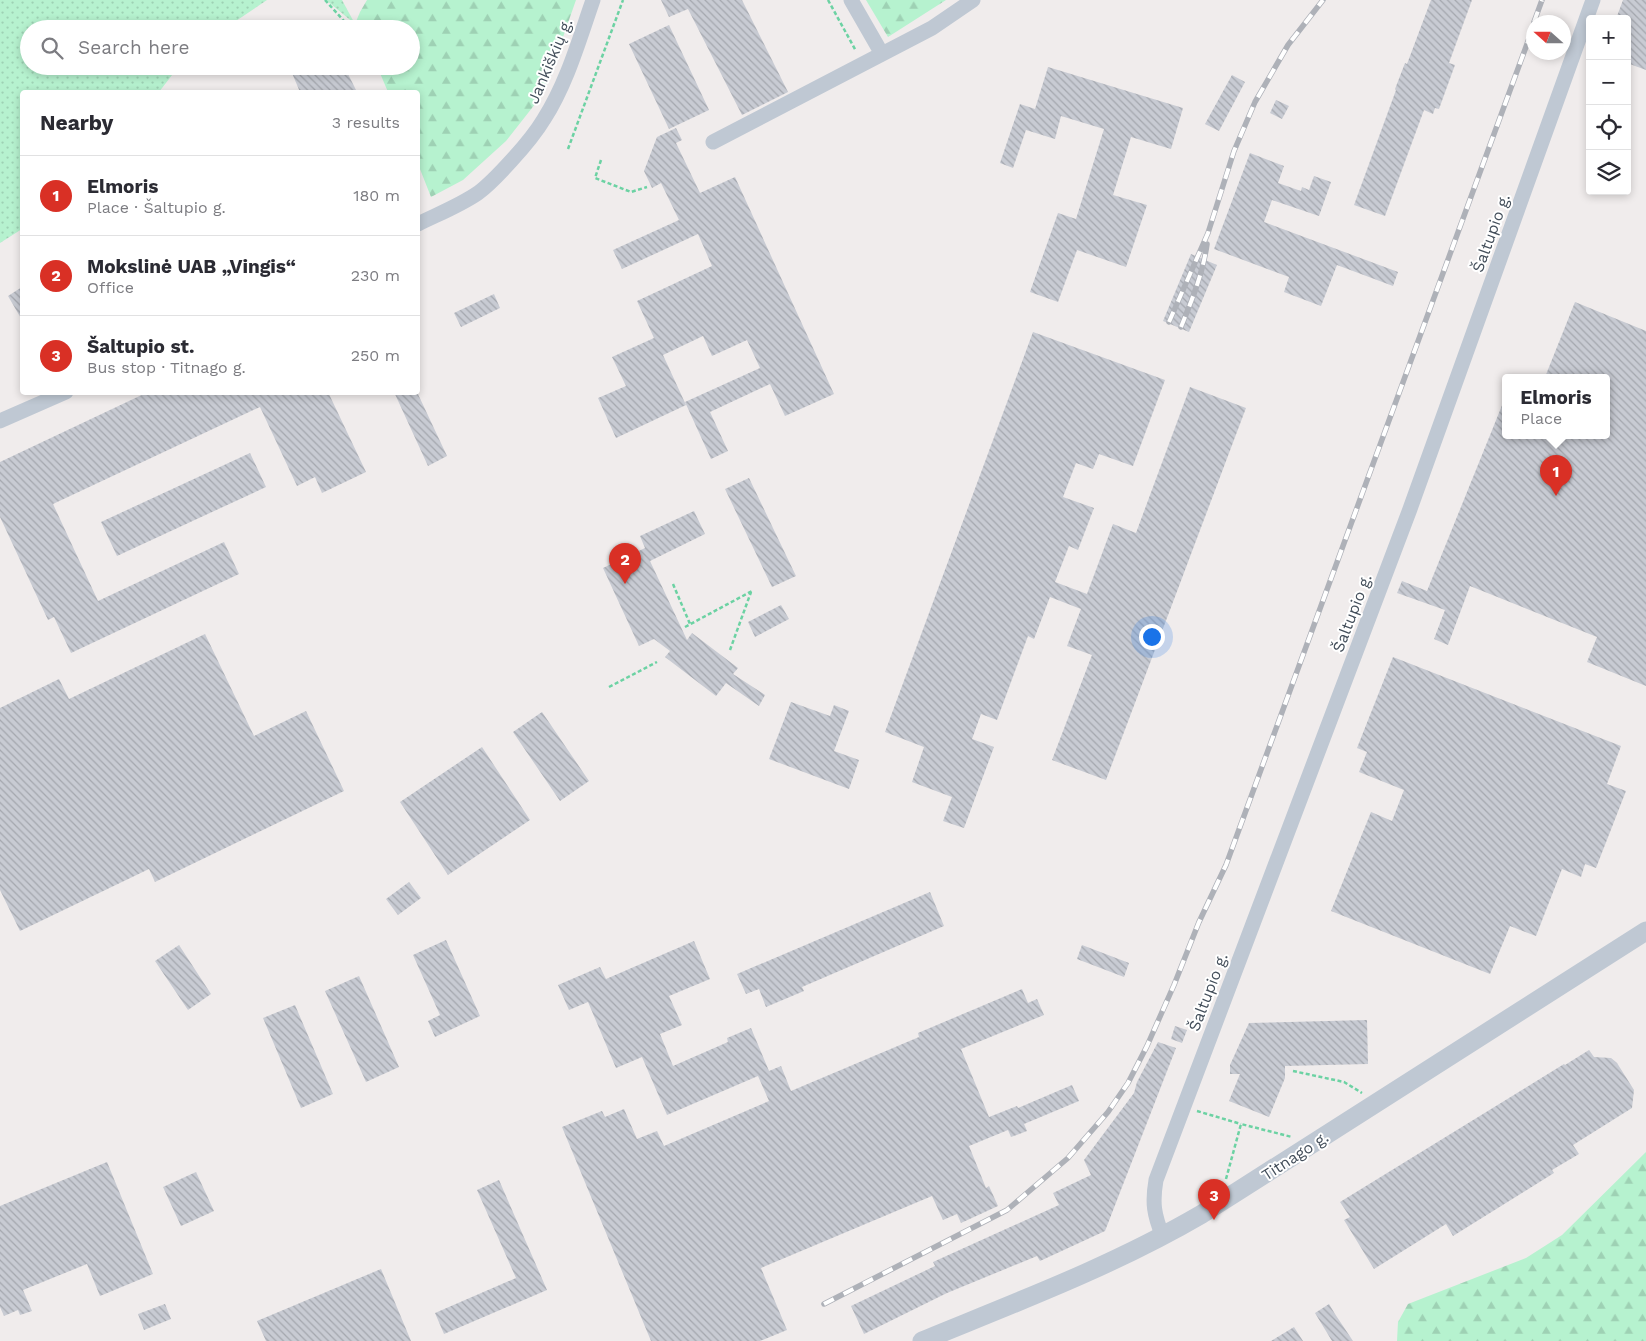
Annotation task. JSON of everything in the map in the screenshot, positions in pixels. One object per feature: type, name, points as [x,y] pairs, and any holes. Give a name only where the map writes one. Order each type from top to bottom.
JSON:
[{"type":"street","name":"Jankiškių g.","points":[[420,223],[480,192],[501,172],[529,140],[544,120],[559,92],[594,0]]},
{"type":"street","points":[[851,0],[882,54]]},
{"type":"street","points":[[713,142],[932,28],[973,0]]},
{"type":"street","name":"Šaltupio g.","points":[[1163,1237],[1154,1210],[1153,1196],[1156,1180],[1410,509],[1593,0]]},
{"type":"street","points":[[0,421],[59,395]]},
{"type":"street","name":"Titnago g.","points":[[922,1341],[1113,1261],[1163,1237],[1230,1197],[1646,930]]},
{"type":"path","points":[[325,0],[343,20]]},
{"type":"path","points":[[568,149],[623,0]]},
{"type":"path","points":[[828,0],[864,65]]},
{"type":"path","points":[[601,160],[595,178],[631,192],[647,187]]},
{"type":"path","points":[[673,584],[690,624]]},
{"type":"path","points":[[685,627],[752,591],[730,650]]},
{"type":"path","points":[[609,686],[657,662]]},
{"type":"path","points":[[1293,1071],[1344,1082],[1363,1093],[1372,1106]]},
{"type":"path","points":[[1184,1107],[1294,1138],[1300,1152]]},
{"type":"path","points":[[1230,1197],[1225,1184],[1241,1124]]},
{"type":"green space","points":[[0,0],[267,0],[237,20],[20,20],[20,75],[172,75],[161,90],[20,90],[20,230],[0,243]]},
{"type":"green space","points":[[326,0],[342,0],[353,20],[350,20]]},
{"type":"green space","points":[[367,0],[576,0],[543,94],[506,141],[463,180],[431,197],[420,169],[420,90],[387,90],[381,75],[420,75],[420,20],[357,20]]},
{"type":"green space","points":[[866,0],[946,0],[888,37]]},
{"type":"green space","points":[[1646,1152],[1646,1341],[1397,1341],[1398,1322],[1408,1304],[1526,1258],[1562,1235]]},
{"type":"building","points":[[661,0],[742,0],[788,92],[742,115],[688,9],[669,17]]},
{"type":"building","points":[[1431,0],[1472,0],[1449,63],[1455,65],[1439,109],[1435,108],[1433,114],[1424,110],[1385,216],[1354,205],[1395,89],[1405,63],[1407,64]]},
{"type":"building","points":[[1623,0],[1646,0],[1646,70],[1631,64],[1631,15],[1617,15]]},
{"type":"building","points":[[669,25],[709,110],[669,129],[629,44]]},
{"type":"building","points":[[1048,67],[1183,108],[1171,149],[1131,137],[1113,195],[1147,205],[1126,267],[1077,250],[1058,302],[1030,292],[1058,213],[1076,219],[1104,129],[1061,116],[1055,139],[1026,130],[1013,168],[1000,163],[1020,104],[1035,109]]},
{"type":"building","points":[[293,75],[348,75],[356,90],[299,90]]},
{"type":"building","points":[[1232,75],[1245,82],[1219,131],[1205,124]]},
{"type":"building","points":[[1276,100],[1289,106],[1282,119],[1270,113]]},
{"type":"building","points":[[676,128],[682,140],[676,143],[700,193],[735,177],[834,394],[785,416],[770,384],[710,412],[728,451],[711,459],[685,402],[760,368],[747,340],[712,356],[703,336],[663,355],[686,405],[616,438],[598,398],[626,386],[612,357],[654,338],[637,301],[712,266],[698,234],[622,269],[613,250],[679,220],[661,183],[652,188],[644,171],[657,137]]},
{"type":"building","points":[[1250,153],[1284,166],[1278,183],[1301,191],[1302,187],[1309,190],[1314,176],[1331,182],[1319,216],[1272,200],[1264,222],[1398,272],[1393,286],[1337,265],[1321,306],[1284,292],[1289,277],[1214,249]]},
{"type":"building","points":[[1191,254],[1217,265],[1189,332],[1163,321]]},
{"type":"building","points":[[20,288],[20,317],[8,296]]},
{"type":"building","points":[[494,294],[500,308],[461,327],[454,313]]},
{"type":"building","points":[[1575,302],[1646,331],[1646,686],[1587,662],[1597,637],[1470,586],[1448,645],[1434,639],[1445,610],[1397,593],[1402,581],[1427,591],[1502,405],[1502,439],[1610,439],[1610,374],[1546,374]]},
{"type":"building","points":[[1033,332],[1165,380],[1133,466],[1099,454],[1093,469],[1076,463],[1063,497],[1094,508],[1078,550],[1069,546],[1055,582],[1087,594],[1113,524],[1136,533],[1190,387],[1246,408],[1106,780],[1052,760],[1092,655],[1067,646],[1081,609],[1050,597],[1034,639],[1028,636],[997,720],[981,714],[972,739],[994,747],[964,828],[943,821],[952,797],[912,782],[924,747],[885,732]]},
{"type":"building","points":[[142,395],[329,395],[366,472],[322,493],[315,477],[297,486],[260,407],[53,504],[98,601],[224,542],[239,574],[71,653],[54,617],[48,620],[0,517],[0,462]]},
{"type":"building","points":[[395,395],[418,395],[447,456],[428,466]]},
{"type":"building","points":[[250,453],[266,487],[117,556],[101,522]]},
{"type":"building","points":[[749,478],[796,576],[772,587],[725,489]]},
{"type":"building","points":[[694,511],[705,534],[650,561],[687,640],[692,633],[738,668],[733,674],[765,695],[759,706],[726,683],[716,696],[665,657],[670,651],[654,639],[639,646],[603,568],[645,548],[640,536]]},
{"type":"building","points":[[781,605],[789,619],[755,637],[748,622]]},
{"type":"building","points":[[205,634],[254,736],[306,711],[344,791],[155,882],[149,869],[20,931],[0,890],[0,708],[59,679],[69,699]]},
{"type":"building","points":[[1393,657],[1621,746],[1607,784],[1626,791],[1596,868],[1585,864],[1581,877],[1562,869],[1536,936],[1510,926],[1490,974],[1331,911],[1371,812],[1392,821],[1404,790],[1359,772],[1367,752],[1357,748]]},
{"type":"building","points":[[791,702],[830,716],[834,705],[849,711],[834,751],[859,760],[849,789],[769,759]]},
{"type":"building","points":[[542,712],[589,781],[560,801],[513,732]]},
{"type":"building","points":[[482,747],[530,820],[448,875],[400,802]]},
{"type":"building","points":[[409,882],[421,898],[398,915],[386,899]]},
{"type":"building","points":[[930,892],[944,926],[802,987],[804,991],[766,1007],[759,989],[746,994],[737,974]]},
{"type":"building","points":[[446,940],[480,1016],[435,1037],[428,1021],[440,1015],[413,955]]},
{"type":"building","points":[[694,941],[710,979],[669,996],[682,1025],[660,1034],[673,1066],[728,1042],[727,1038],[751,1028],[769,1071],[781,1066],[791,1091],[919,1037],[918,1033],[1022,989],[1028,1003],[1037,999],[1044,1015],[961,1049],[989,1117],[1017,1106],[1018,1108],[1072,1085],[1079,1101],[1024,1124],[1027,1131],[1011,1137],[1008,1130],[969,1146],[986,1188],[989,1186],[998,1206],[961,1223],[957,1214],[943,1220],[932,1196],[761,1268],[787,1330],[760,1341],[651,1341],[562,1127],[602,1111],[605,1117],[624,1109],[637,1139],[657,1131],[664,1146],[769,1101],[758,1076],[667,1115],[642,1057],[616,1068],[588,1002],[569,1010],[558,985],[600,967],[606,979]]},
{"type":"building","points":[[179,945],[211,994],[188,1010],[155,961]]},
{"type":"building","points":[[1082,945],[1129,963],[1124,977],[1077,959]]},
{"type":"building","points":[[359,976],[399,1067],[366,1082],[325,991]]},
{"type":"building","points":[[295,1005],[333,1094],[301,1108],[263,1018]]},
{"type":"building","points":[[1367,1020],[1368,1064],[1285,1066],[1285,1078],[1269,1117],[1229,1101],[1240,1074],[1230,1074],[1230,1065],[1249,1023]]},
{"type":"building","points":[[1175,1026],[1187,1030],[1182,1043],[1171,1039]]},
{"type":"building","points":[[1158,1042],[1176,1048],[1105,1231],[1040,1261],[1037,1256],[947,1293],[864,1334],[851,1306],[935,1266],[933,1262],[1059,1205],[1053,1193],[1091,1175],[1084,1160],[1134,1093],[1137,1082]]},
{"type":"building","points":[[1589,1050],[1594,1057],[1611,1058],[1617,1063],[1634,1090],[1632,1108],[1573,1145],[1579,1154],[1552,1170],[1554,1173],[1453,1236],[1446,1224],[1374,1269],[1344,1220],[1350,1217],[1340,1202]]},
{"type":"building","points":[[107,1162],[153,1274],[100,1296],[87,1264],[23,1290],[32,1311],[20,1315],[18,1310],[4,1316],[0,1307],[0,1206]]},
{"type":"building","points":[[196,1172],[214,1211],[181,1226],[163,1187]]},
{"type":"building","points":[[499,1180],[547,1290],[444,1334],[435,1313],[516,1278],[477,1190]]},
{"type":"building","points":[[381,1269],[411,1341],[266,1341],[257,1321]]},
{"type":"building","points":[[165,1304],[171,1319],[144,1330],[138,1314]]},
{"type":"building","points":[[1329,1304],[1353,1341],[1332,1341],[1315,1313]]},
{"type":"building","points":[[1294,1327],[1303,1341],[1271,1341]]},
{"type":"railway","points":[[1169,322],[1208,233],[1234,151],[1255,102],[1288,45],[1323,0]]},
{"type":"railway","points":[[1537,15],[1542,0]]},
{"type":"railway","points":[[824,1304],[1007,1210],[1068,1158],[1108,1112],[1128,1083],[1147,1046],[1199,922],[1226,865],[1526,47]]},
{"type":"railway","points":[[1181,327],[1200,276],[1207,244]]},
{"type":"place","name":"Elmoris","points":[[1556,496]]},
{"type":"place","name":"Mokslinė UAB „Vingis“","points":[[625,584]]},
{"type":"place","name":"Šaltupio st.","points":[[1214,1220]]}]
